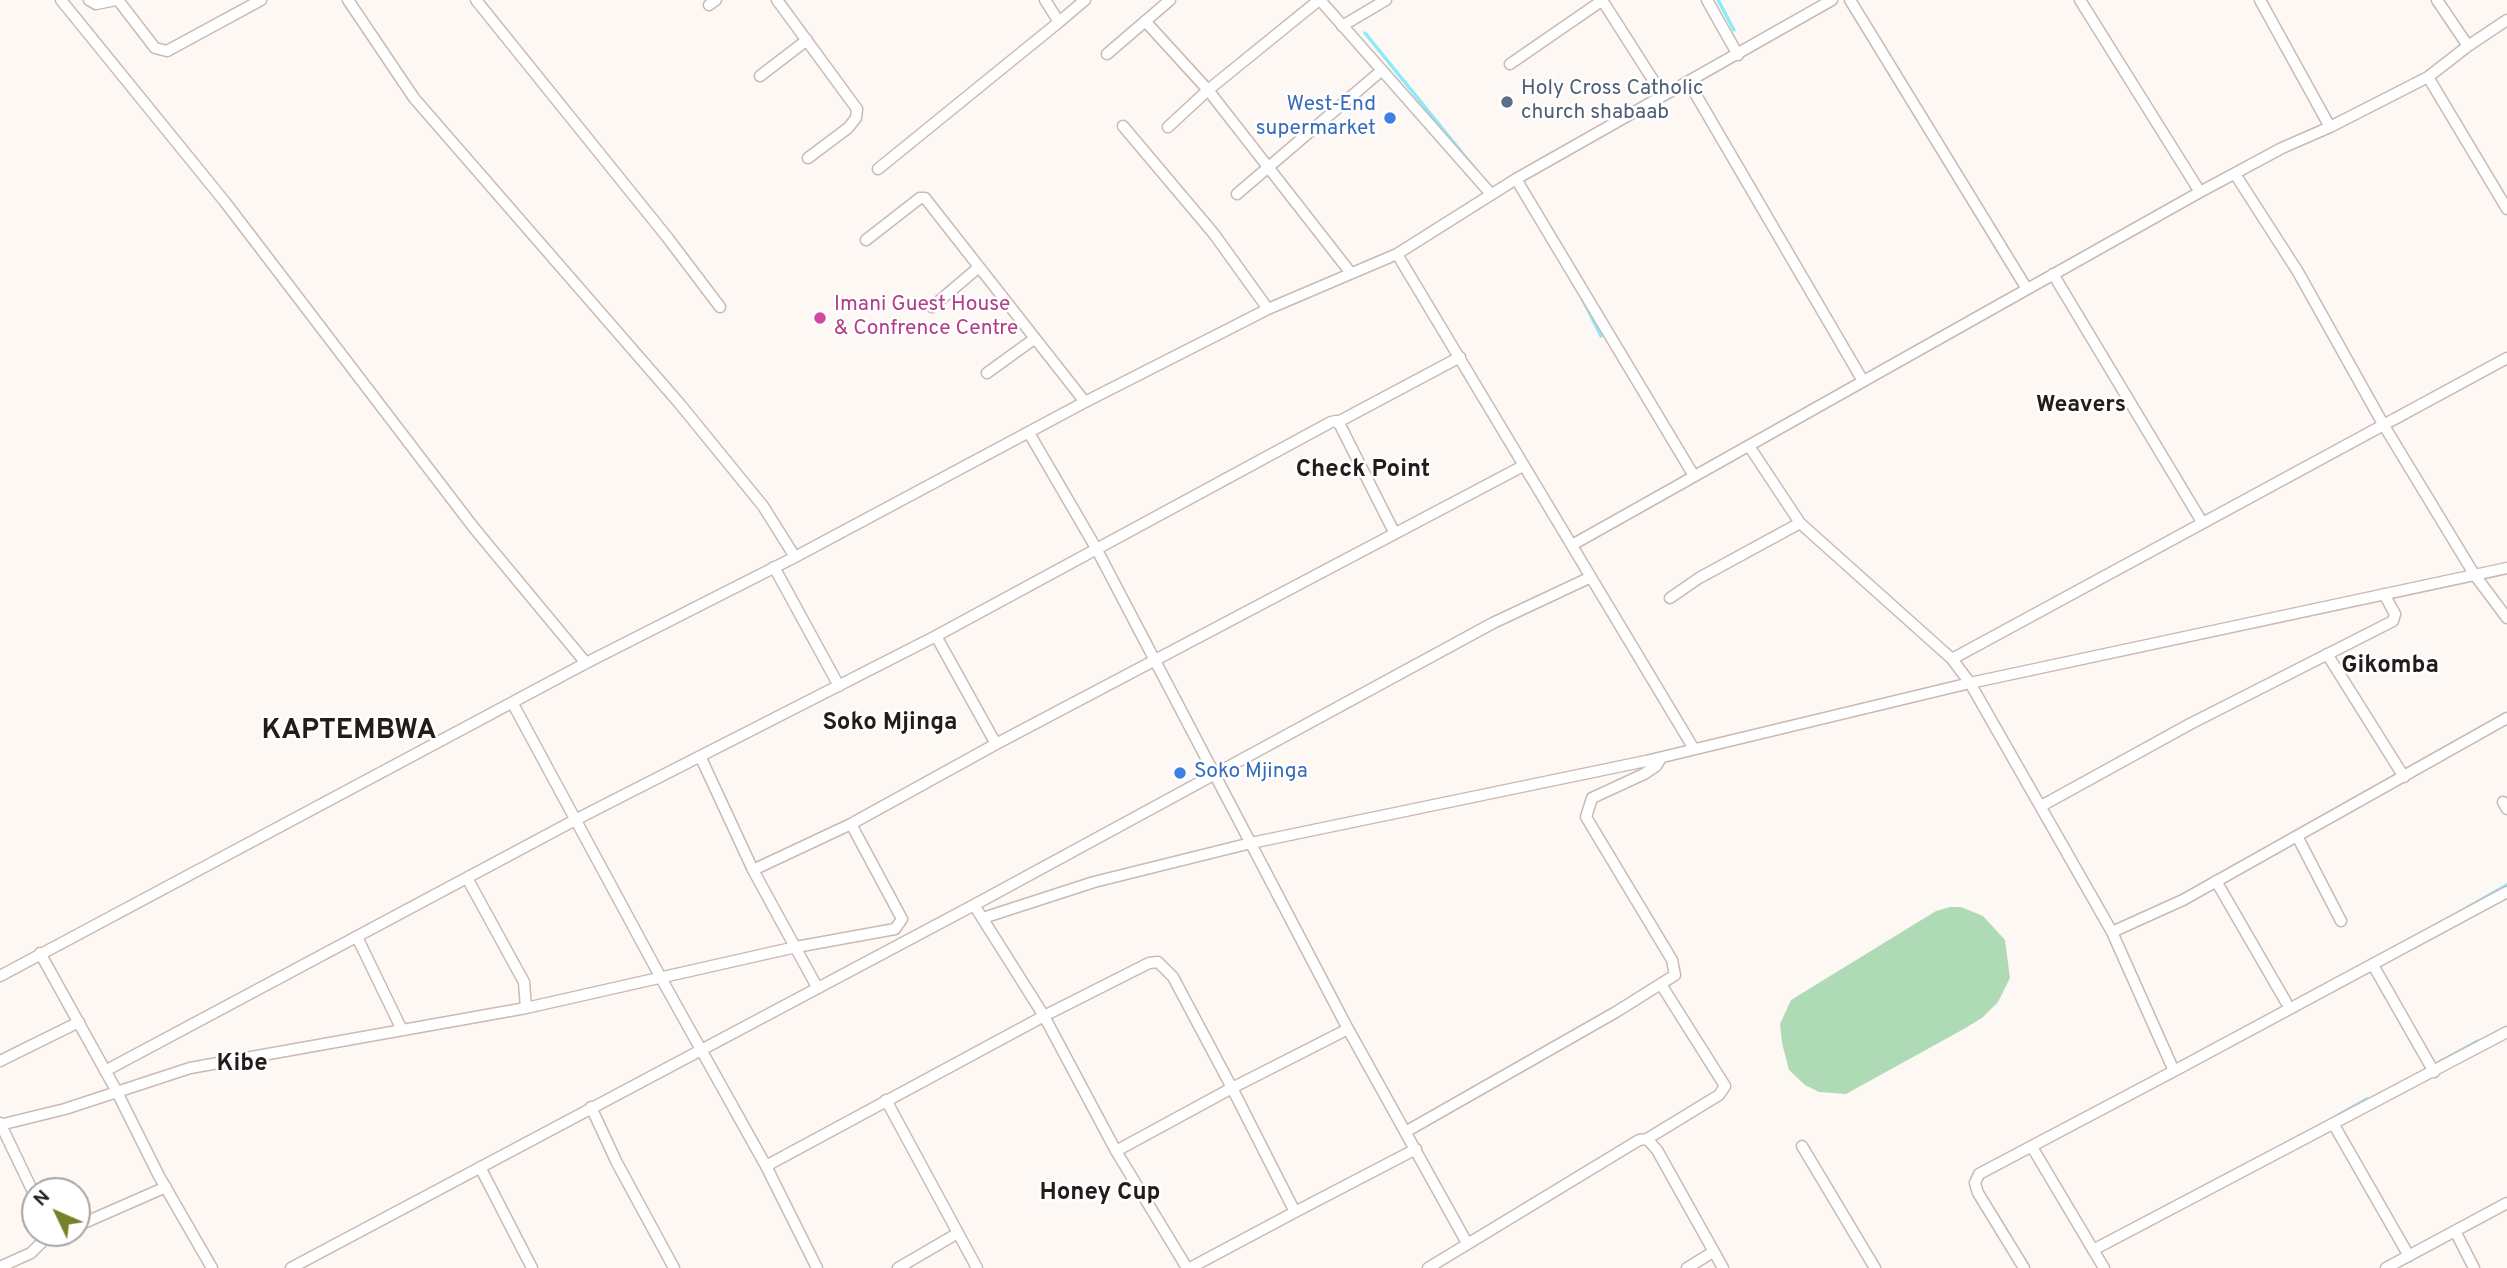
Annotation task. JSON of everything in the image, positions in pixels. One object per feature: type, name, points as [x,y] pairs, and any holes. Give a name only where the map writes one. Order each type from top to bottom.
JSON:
[{"type":"street","points":[[61,0],[225,202],[474,528],[586,663]]},
{"type":"street","points":[[89,0],[96,4],[117,0],[155,48],[167,51],[261,0]]},
{"type":"street","points":[[348,0],[414,98],[679,403],[763,506],[795,557]]},
{"type":"street","points":[[476,0],[720,307]]},
{"type":"street","points":[[777,0],[857,109],[856,118],[848,128],[808,158]]},
{"type":"street","points":[[1045,0],[1059,22]]},
{"type":"street","points":[[878,169],[1085,0]]},
{"type":"street","points":[[1107,54],[1170,0]]},
{"type":"street","points":[[1168,127],[1208,90],[1320,0],[1491,194]]},
{"type":"street","points":[[1342,26],[1386,0]]},
{"type":"street","points":[[1510,64],[1602,0],[1662,94]]},
{"type":"street","points":[[1707,0],[1738,55]]},
{"type":"street","points":[[0,976],[586,663],[795,557],[1085,402],[1268,309],[1397,254],[1517,178],[1832,0]]},
{"type":"street","points":[[1850,0],[2027,289]]},
{"type":"street","points":[[2080,0],[2200,192]]},
{"type":"street","points":[[2260,0],[2330,127]]},
{"type":"street","points":[[2437,0],[2468,46]]},
{"type":"street","points":[[1572,545],[2200,192],[2282,148],[2330,127],[2428,77],[2507,20]]},
{"type":"street","points":[[1145,21],[1208,90],[1270,166],[1350,272]]},
{"type":"street","points":[[760,76],[807,40]]},
{"type":"street","points":[[1237,194],[1381,71]]},
{"type":"street","points":[[2428,77],[2507,209]]},
{"type":"street","points":[[1689,83],[1863,381]]},
{"type":"street","points":[[1123,126],[1214,234],[1268,309]]},
{"type":"street","points":[[2235,174],[2298,272],[2383,424],[2474,574],[2507,618]]},
{"type":"street","points":[[1517,178],[1694,476]]},
{"type":"street","points":[[866,240],[920,198],[925,198],[1085,402]]},
{"type":"street","points":[[1397,254],[1694,749]]},
{"type":"street","points":[[933,307],[979,267]]},
{"type":"street","points":[[2053,274],[2202,522]]},
{"type":"street","points":[[987,373],[1034,339]]},
{"type":"street","points":[[105,1071],[577,819],[936,636],[1331,422],[1338,422],[1460,356]]},
{"type":"street","points":[[1952,659],[2507,358]]},
{"type":"street","points":[[1338,422],[1394,532]]},
{"type":"street","points":[[1029,433],[1096,548],[1348,1029],[1467,1243]]},
{"type":"street","points":[[1749,446],[1800,523],[1952,659],[1970,683],[2043,805],[2112,932],[2174,1071]]},
{"type":"street","points":[[753,870],[851,824],[996,744],[1523,466]]},
{"type":"street","points":[[1670,598],[1699,578],[1800,523]]},
{"type":"street","points":[[774,567],[839,686]]},
{"type":"street","points":[[983,918],[1094,882],[1251,843],[1661,758],[1970,683],[2507,568]]},
{"type":"street","points":[[291,1268],[974,905],[1215,771],[1493,623],[1591,577]]},
{"type":"street","points":[[2043,805],[2190,724],[2395,619],[2384,594]]},
{"type":"street","points":[[936,636],[996,744]]},
{"type":"street","points":[[2327,654],[2404,776]]},
{"type":"street","points":[[513,704],[766,1166],[817,1268]]},
{"type":"street","points":[[2112,932],[2216,881],[2507,718]]},
{"type":"street","points":[[701,758],[753,870],[817,987]]},
{"type":"street","points":[[1406,1131],[1662,986],[1675,975],[1672,960],[1586,817],[1592,798],[1644,774],[1656,766],[1661,758]]},
{"type":"street","points":[[26,1177],[0,1124],[65,1109],[116,1090],[190,1068],[526,1008],[796,947],[895,929],[902,919],[851,824]]},
{"type":"street","points":[[2297,836],[2341,921]]},
{"type":"street","points":[[467,878],[524,982],[526,1008]]},
{"type":"street","points":[[2216,881],[2286,1002]]},
{"type":"street","points":[[2024,1268],[1978,1193],[1975,1183],[1985,1169],[2032,1147],[2507,892]]},
{"type":"street","points":[[974,905],[1044,1016],[1116,1151],[1189,1268],[1416,1149]]},
{"type":"street","points":[[357,937],[402,1030]]},
{"type":"street","points":[[40,953],[212,1268]]},
{"type":"street","points":[[766,1166],[1139,966],[1158,962],[1173,977],[1295,1212]]},
{"type":"street","points":[[2373,965],[2434,1072]]},
{"type":"street","points":[[1428,1268],[1639,1140],[1647,1139],[1719,1095],[1725,1086],[1662,986]]},
{"type":"street","points":[[0,1061],[79,1023]]},
{"type":"street","points":[[1116,1151],[1348,1029]]},
{"type":"street","points":[[2093,1250],[2507,1032]]},
{"type":"street","points":[[886,1100],[977,1268]]},
{"type":"street","points":[[591,1107],[617,1163],[674,1268]]},
{"type":"street","points":[[2334,1125],[2409,1256]]},
{"type":"street","points":[[1647,1139],[1657,1150],[1723,1268]]},
{"type":"street","points":[[1802,1146],[1875,1268]]},
{"type":"street","points":[[2032,1147],[2104,1268]]},
{"type":"street","points":[[480,1167],[533,1268]]},
{"type":"street","points":[[91,1220],[166,1187]]},
{"type":"street","points":[[2386,1268],[2507,1203]]},
{"type":"street","points":[[2455,1231],[2474,1268]]},
{"type":"street","points":[[898,1268],[957,1233]]},
{"type":"street","points":[[0,1267],[32,1253],[38,1247]]},
{"type":"street","points":[[1687,1268],[1713,1252]]},
{"type":"green space","points":[[1961,907],[1983,916],[2005,940],[2010,978],[1998,1002],[1982,1018],[1846,1094],[1819,1092],[1805,1085],[1789,1070],[1782,1043],[1780,1024],[1791,1000],[1936,911]]},
{"type":"waterway","points":[[1718,0],[1734,30]]},
{"type":"waterway","points":[[1365,33],[1476,170]]},
{"type":"waterway","points":[[1583,300],[1601,336]]},
{"type":"waterway","points":[[2449,918],[2507,885]]},
{"type":"waterway","points":[[2434,1065],[2478,1041]]},
{"type":"waterway","points":[[2335,1117],[2367,1099]]},
{"type":"place","name":"Holy Cross Catholic church shabaab","points":[[1507,102]]},
{"type":"place","name":"West-End supermarket","points":[[1390,118]]},
{"type":"place","name":"Imani Guest House & Confrence Centre","points":[[820,318]]},
{"type":"place","name":"Soko Mjinga","points":[[1180,773]]},
{"type":"district","name":"Weavers","points":[[2081,406]]},
{"type":"district","name":"Check Point","points":[[1363,471]]},
{"type":"district","name":"Gikomba","points":[[2390,667]]},
{"type":"district","name":"Soko Mjinga","points":[[890,724]]},
{"type":"district","name":"KAPTEMBWA","points":[[349,732]]},
{"type":"district","name":"Kibe","points":[[242,1065]]},
{"type":"district","name":"Honey Cup","points":[[1100,1194]]}]
